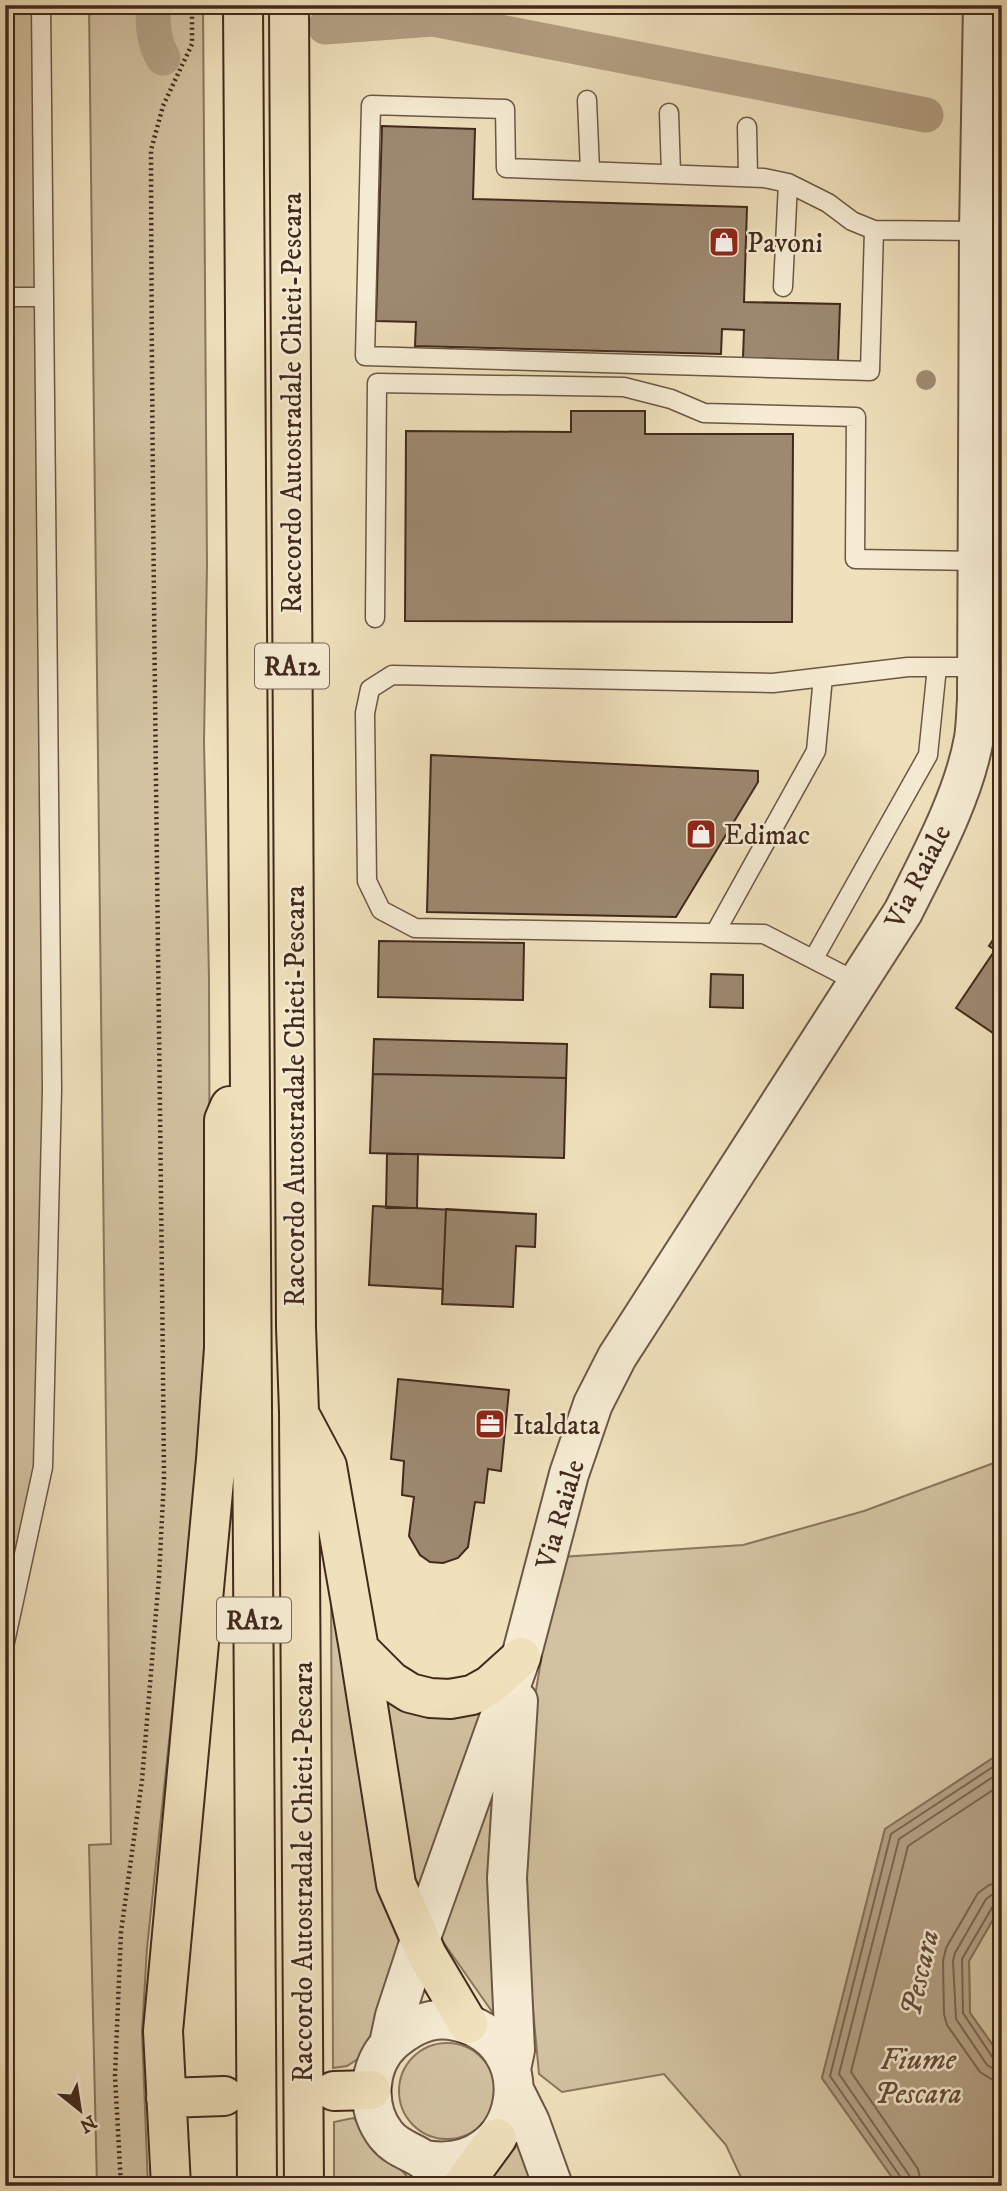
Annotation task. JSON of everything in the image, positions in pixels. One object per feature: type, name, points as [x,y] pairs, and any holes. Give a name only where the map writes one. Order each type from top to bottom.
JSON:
[{"type":"highway","name":"Raccordo Autostradale Chieti-Pescara","points":[[243,5],[257,2186]]},
{"type":"highway","name":"Raccordo Autostradale Chieti-Pescara","points":[[289,5],[304,2186]]},
{"type":"highway","points":[[171,2186],[163,2031],[224,1348],[224,1120],[250,1055]]},
{"type":"highway","points":[[299,1412],[327,1466],[396,1884],[420,1940],[468,2024]]},
{"type":"highway","points":[[359,1649],[391,1681],[411,1693],[450,1699],[472,1695],[490,1685],[521,1657]]},
{"type":"highway","points":[[334,2091],[371,2090]]},
{"type":"highway","points":[[166,2098],[224,2096]]},
{"type":"highway","points":[[463,2186],[497,2138]]},
{"type":"street","name":"Via Raiale","points":[[389,2044],[395,2016],[420,1940],[521,1657],[569,1474],[593,1404],[617,1357],[903,912],[935,847],[965,773],[974,738],[978,667],[979,232],[983,5]]},
{"type":"street","name":"Via Raiale","points":[[513,2081],[515,2050],[507,1878],[521,1657]]},
{"type":"street","points":[[513,2081],[510,2117],[497,2138],[478,2153],[456,2161],[440,2163],[435,2173],[403,2151],[386,2134],[375,2114],[371,2090],[373,2073],[389,2044],[406,2030],[426,2022],[447,2020],[468,2024],[487,2035],[502,2050],[553,2186]]},
{"type":"lane","points":[[5,1642],[43,1467],[52,1089],[41,5]]},
{"type":"lane","points":[[587,100],[590,170]]},
{"type":"lane","points":[[874,230],[870,371],[365,356],[371,105],[505,109],[506,168],[748,176],[788,183],[828,203],[852,221],[874,230],[979,232]]},
{"type":"lane","points":[[669,113],[671,173]]},
{"type":"lane","points":[[747,127],[748,176]]},
{"type":"lane","points":[[783,287],[788,183]]},
{"type":"lane","points":[[5,297],[43,297]]},
{"type":"lane","points":[[375,618],[377,383],[624,387],[671,399],[704,413],[856,417],[855,559],[978,561]]},
{"type":"lane","points":[[859,983],[764,934],[415,928],[381,910],[367,881],[365,713],[370,689],[392,675],[774,683],[908,667],[978,667]]},
{"type":"lane","points":[[814,958],[928,755],[937,667]]},
{"type":"lane","points":[[715,933],[817,751],[823,677]]},
{"type":"path","points":[[121,2186],[115,2076],[121,1932],[142,1780],[159,1577],[164,1479],[158,852],[152,555],[150,150],[163,106],[192,44],[192,5]]},
{"type":"shaded area","points":[[5,5],[41,5],[52,1089],[43,1467],[5,1642]]},
{"type":"shaded area","points":[[89,5],[203,5],[207,565],[204,742],[209,978],[210,1284],[204,1413],[147,1948],[142,2032],[148,2186],[97,2186],[89,1845],[111,1844]]},
{"type":"shaded area","points":[[1002,1460],[1002,1752],[885,1829],[822,2078],[896,2183],[906,2186],[745,2186],[726,2145],[664,2074],[562,2092],[539,2074],[528,1958],[524,1805],[535,1698],[561,1557],[743,1545],[864,1511]]},
{"type":"shaded area","points":[[331,1578],[403,1939],[375,2026],[362,2056],[347,2066],[333,2068]]},
{"type":"shaded area","points":[[379,1689],[490,1701],[417,1904]]},
{"type":"shaded area","points":[[499,1755],[505,2030],[439,1936]]},
{"type":"shaded area","points":[[1002,1904],[1002,2058],[970,2013],[969,1961]]},
{"type":"shaded area","points":[[438,2043],[456,2043],[474,2051],[487,2064],[495,2082],[492,2110],[474,2131],[456,2139],[438,2139],[420,2131],[407,2118],[399,2100],[399,2082],[407,2064],[420,2051]]},
{"type":"shaded area","points":[[353,2118],[368,2130],[415,2186],[334,2186],[334,2122]]},
{"type":"shaded area","points":[[523,2137],[539,2186],[486,2186]]},
{"type":"water","name":"Fiume Pescara","points":[[1002,1752],[1002,1904],[969,1961],[970,2013],[1002,2058],[1002,2186],[906,2186],[896,2183],[822,2078],[885,1829]]},
{"type":"building","points":[[382,126],[475,129],[473,199],[747,207],[744,302],[840,304],[838,361],[743,358],[744,330],[722,329],[721,354],[415,346],[416,322],[376,321]]},
{"type":"building","points":[[571,411],[645,411],[645,434],[793,434],[792,622],[405,621],[406,431],[571,432]]},
{"type":"building","points":[[431,755],[758,771],[758,782],[676,917],[427,912]]},
{"type":"building","points":[[1002,926],[1002,1039],[956,1008],[995,950],[989,946]]},
{"type":"building","points":[[379,941],[524,943],[523,1000],[378,997]]},
{"type":"building","points":[[711,974],[743,975],[743,1008],[710,1007]]},
{"type":"building","points":[[374,1039],[567,1044],[564,1158],[370,1153]]},
{"type":"building","points":[[373,1074],[566,1078],[564,1158],[370,1153]]},
{"type":"building","points":[[387,1154],[418,1154],[417,1208],[386,1208]]},
{"type":"building","points":[[373,1206],[536,1214],[535,1247],[516,1246],[513,1307],[442,1304],[443,1289],[369,1285]]},
{"type":"building","points":[[446,1209],[536,1214],[535,1247],[516,1246],[513,1307],[442,1304]]},
{"type":"building","points":[[398,1379],[509,1390],[501,1471],[488,1469],[484,1503],[475,1502],[468,1547],[458,1558],[443,1563],[430,1562],[420,1555],[409,1536],[414,1497],[402,1495],[404,1461],[391,1459]]},
{"type":"waterway","points":[[153,5],[155,39],[163,58]]},
{"type":"waterway","points":[[325,27],[433,19],[926,115]]},
{"type":"place","name":"Pavoni","points":[[724,242]]},
{"type":"place","name":"Edimac","points":[[701,834]]},
{"type":"place","name":"Italdata","points":[[490,1424]]},
{"type":"water label","name":"Pescara","points":[[919,1973]]}]
